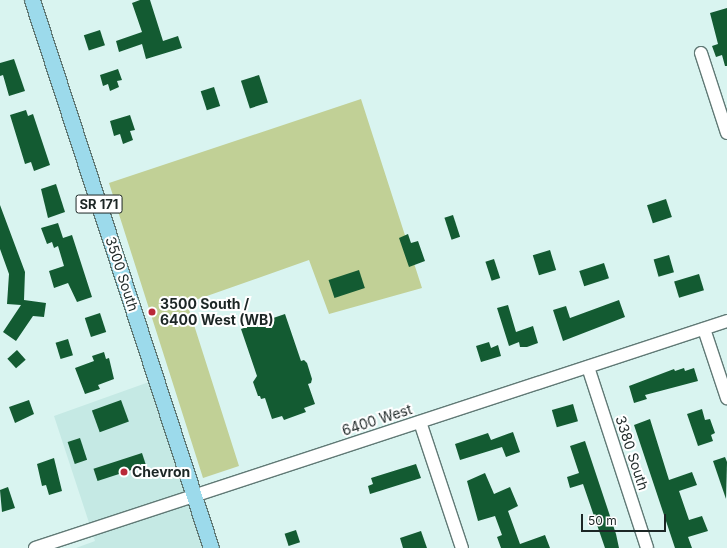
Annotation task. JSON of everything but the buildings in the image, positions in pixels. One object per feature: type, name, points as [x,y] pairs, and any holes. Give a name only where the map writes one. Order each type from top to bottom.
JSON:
[{"type":"main road","name":"3500 South","points":[[32,0],[211,548]]},
{"type":"street","points":[[701,53],[727,134]]},
{"type":"street","name":"6400 West","points":[[35,548],[727,321]]},
{"type":"street","points":[[704,328],[727,398]]},
{"type":"street","name":"3380 South","points":[[588,367],[648,548]]},
{"type":"street","points":[[420,422],[462,548]]},
{"type":"shaded area","points":[[149,382],[204,548],[76,548],[95,541],[54,416]]},
{"type":"green space","points":[[361,99],[422,288],[329,314],[309,260],[187,303],[239,466],[203,478],[109,183]]},
{"type":"place","name":"3500 South / 6400 West (WB)","points":[[152,312]]},
{"type":"place","name":"Chevron","points":[[124,472]]}]
